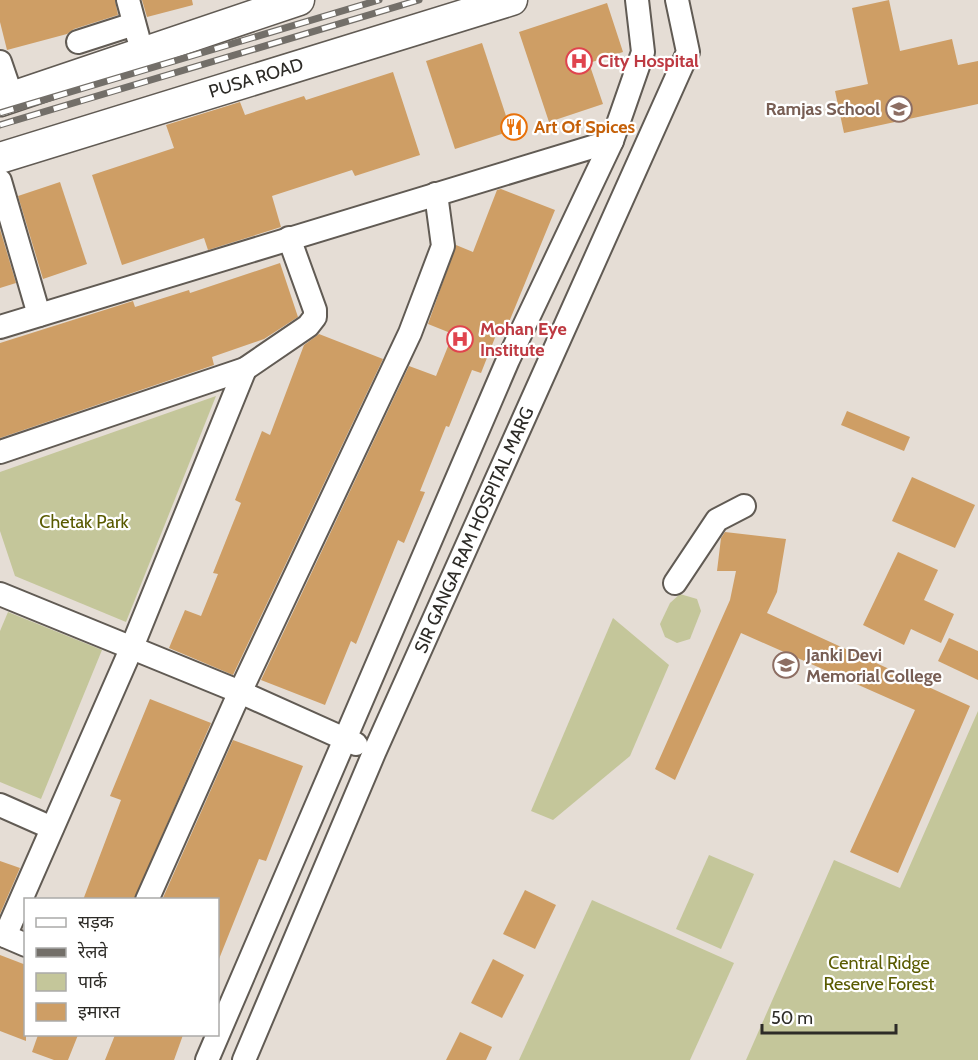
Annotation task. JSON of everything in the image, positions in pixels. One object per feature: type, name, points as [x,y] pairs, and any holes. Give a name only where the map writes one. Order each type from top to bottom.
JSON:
[{"type":"main road","points":[[6,99],[142,53],[250,8],[299,0]]},
{"type":"main road","name":"PUSA ROAD","points":[[0,158],[512,0]]},
{"type":"street","points":[[128,0],[142,53]]},
{"type":"street","name":"SIR GANGA RAM HOSPITAL MARG","points":[[219,1032],[508,360],[612,141],[643,52],[637,0]]},
{"type":"street","name":"SIR GANGA RAM HOSPITAL MARG","points":[[244,1060],[374,753],[688,52],[677,0]]},
{"type":"street","points":[[78,42],[134,24]]},
{"type":"street","points":[[0,62],[6,99]]},
{"type":"street","points":[[0,327],[612,141]]},
{"type":"street","points":[[0,181],[39,315]]},
{"type":"street","points":[[148,898],[240,692],[410,333],[443,246],[436,194]]},
{"type":"street","points":[[0,452],[244,369],[308,326],[315,317],[315,310],[289,238]]},
{"type":"street","points":[[24,944],[2,935],[132,647],[244,369]]},
{"type":"street","points":[[675,583],[717,520],[744,506]]},
{"type":"street","points":[[0,594],[240,692],[374,753]]},
{"type":"street","points":[[0,805],[52,828]]},
{"type":"street","name":"SIR GANGA RAM HOSPITAL MARG","points":[[207,1060],[217,1036]]},
{"type":"green space","name":"Chetak Park","points":[[216,396],[126,622],[15,576],[0,531],[0,472]]},
{"type":"green space","points":[[680,594],[697,599],[701,611],[690,639],[677,643],[665,637],[660,624],[670,603]]},
{"type":"green space","points":[[8,612],[102,650],[41,799],[0,782],[0,631]]},
{"type":"green space","points":[[613,618],[669,665],[630,756],[553,820],[531,811]]},
{"type":"green space","name":"Central Ridge Reserve Forest","points":[[978,711],[978,1060],[746,1060],[834,860],[900,888]]},
{"type":"green space","points":[[709,855],[754,874],[721,949],[676,929]]},
{"type":"green space","points":[[592,900],[734,963],[690,1060],[519,1060]]},
{"type":"building","points":[[0,0],[115,0],[118,15],[74,29],[67,34],[7,50],[0,22]]},
{"type":"building","points":[[142,0],[192,0],[193,5],[147,17]]},
{"type":"building","points":[[889,0],[900,51],[952,39],[958,65],[978,61],[978,104],[844,133],[835,91],[868,84],[852,8]]},
{"type":"building","points":[[607,3],[623,52],[589,63],[603,104],[549,122],[519,32]]},
{"type":"building","points":[[482,43],[511,131],[455,149],[426,61]]},
{"type":"building","points":[[393,72],[420,155],[355,176],[352,170],[272,196],[281,227],[208,250],[204,238],[122,265],[92,175],[174,148],[166,125],[240,102],[245,115],[304,96],[306,100]]},
{"type":"building","points":[[60,182],[87,264],[43,279],[18,196]]},
{"type":"building","points":[[501,189],[555,210],[507,327],[500,325],[481,373],[472,370],[449,427],[446,426],[420,491],[425,492],[404,543],[398,540],[356,644],[351,641],[325,705],[261,680],[409,366],[436,376],[453,334],[428,324],[456,245],[473,252],[497,190]]},
{"type":"building","points":[[0,229],[16,283],[0,288]]},
{"type":"building","points":[[280,263],[298,317],[264,339],[212,357],[214,365],[0,438],[0,343],[133,301],[135,307],[189,290],[190,293]]},
{"type":"building","points":[[319,334],[383,359],[233,675],[169,648],[185,610],[201,616],[218,574],[213,573],[241,503],[235,500],[262,431],[270,435],[304,345]]},
{"type":"building","points":[[847,411],[910,437],[904,451],[841,425]]},
{"type":"building","points":[[912,477],[975,505],[955,548],[892,521]]},
{"type":"building","points":[[725,532],[786,539],[777,592],[767,613],[970,706],[898,873],[850,852],[915,710],[741,633],[675,780],[655,769],[730,600],[736,571],[717,571],[721,538]]},
{"type":"building","points":[[898,552],[938,570],[924,600],[954,614],[941,643],[911,629],[904,645],[863,625]]},
{"type":"building","points":[[949,638],[978,651],[978,680],[938,661]]},
{"type":"building","points":[[150,699],[211,723],[135,898],[84,898],[121,800],[110,796]]},
{"type":"building","points":[[233,740],[303,766],[266,861],[259,859],[219,959],[219,898],[163,898]]},
{"type":"building","points":[[0,861],[20,868],[0,914]]},
{"type":"building","points":[[525,890],[556,905],[535,949],[503,934]]},
{"type":"building","points":[[0,955],[24,964],[24,1036],[26,1036],[26,1041],[0,1031]]},
{"type":"building","points":[[493,959],[524,975],[502,1018],[471,1003]]},
{"type":"building","points":[[460,1032],[492,1047],[486,1060],[446,1060]]},
{"type":"building","points":[[38,1036],[78,1036],[68,1060],[54,1060],[32,1052]]},
{"type":"building","points":[[115,1036],[183,1036],[174,1060],[105,1060]]},
{"type":"railway","points":[[0,113],[379,0]]},
{"type":"railway","points":[[0,125],[419,0]]},
{"type":"place","name":"City Hospital","points":[[579,61]]},
{"type":"place","name":"Ramjas School","points":[[899,109]]},
{"type":"place","name":"Art Of Spices","points":[[514,127]]},
{"type":"place","name":"Mohan Eye Institute","points":[[460,339]]},
{"type":"place","name":"Janki Devi Memorial College","points":[[786,665]]}]
